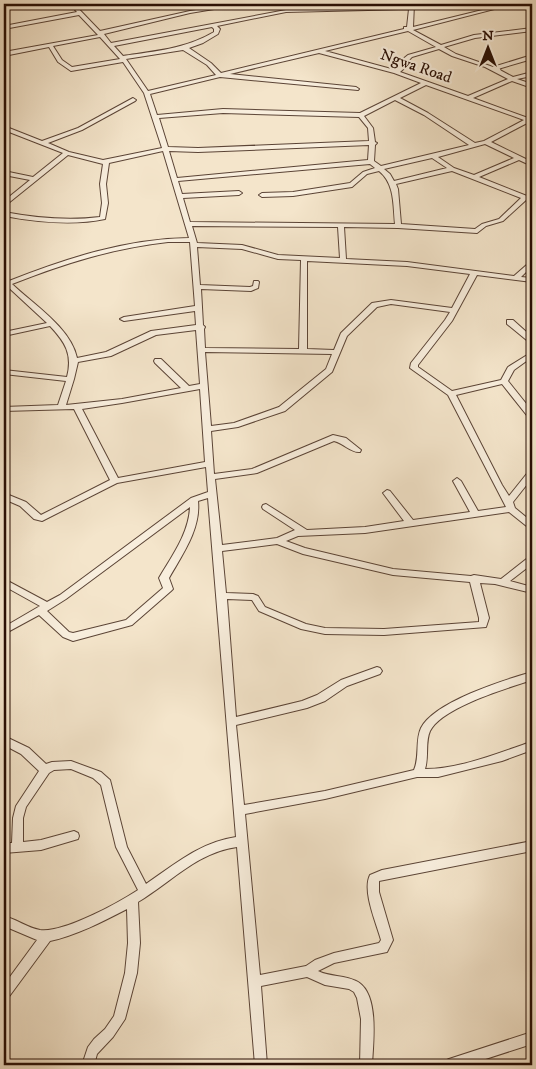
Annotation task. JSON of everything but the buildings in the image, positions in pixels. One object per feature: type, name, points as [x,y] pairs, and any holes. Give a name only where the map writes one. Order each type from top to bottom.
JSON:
[{"type":"street","points":[[4,7],[24,4]]},
{"type":"street","points":[[4,54],[101,34],[190,12],[242,4]]},
{"type":"street","points":[[288,4],[292,10]]},
{"type":"street","points":[[147,93],[512,4]]},
{"type":"street","points":[[4,28],[77,6],[123,59],[147,93],[156,117],[193,242],[201,327],[210,477],[218,548],[231,722],[256,980],[261,1065]]},
{"type":"street","points":[[111,45],[292,10],[412,6],[408,28]]},
{"type":"street","points":[[50,45],[60,61],[71,70],[184,48],[201,42],[216,33],[217,29],[213,25]]},
{"type":"street","points":[[408,28],[459,56],[493,68],[512,79],[532,86]]},
{"type":"street","points":[[396,72],[406,64],[406,59],[410,56],[438,46],[483,35],[532,29]]},
{"type":"street","points":[[184,48],[209,64],[218,75],[356,88]]},
{"type":"street","name":"Ngwa Road","points":[[317,51],[396,72],[531,119]]},
{"type":"street","points":[[493,68],[532,57]]},
{"type":"street","points":[[468,98],[512,79],[532,74]]},
{"type":"street","points":[[156,117],[223,111],[361,115],[425,83]]},
{"type":"street","points":[[396,98],[426,114],[474,145]]},
{"type":"street","points":[[43,143],[80,129],[133,100]]},
{"type":"street","points":[[361,115],[372,130],[374,143],[371,162]]},
{"type":"street","points":[[262,195],[292,194],[344,187],[355,183],[365,173],[380,168],[486,142],[531,119]]},
{"type":"street","points":[[4,128],[67,153],[106,162],[127,156],[166,150],[374,143]]},
{"type":"street","points":[[486,142],[532,164]]},
{"type":"street","points":[[4,204],[67,153]]},
{"type":"street","points":[[433,156],[452,168],[529,199]]},
{"type":"street","points":[[475,178],[519,158]]},
{"type":"street","points":[[4,214],[43,220],[103,218],[105,203],[103,184],[106,162]]},
{"type":"street","points":[[174,180],[371,162],[388,175],[393,183],[397,201],[398,226]]},
{"type":"street","points":[[393,183],[452,168]]},
{"type":"street","points":[[4,173],[33,179]]},
{"type":"street","points":[[179,196],[239,193]]},
{"type":"street","points":[[187,224],[398,226],[477,231],[500,220],[529,199]]},
{"type":"street","points":[[341,226],[343,260]]},
{"type":"street","points":[[61,407],[74,361],[70,348],[65,339],[50,324],[5,283],[66,261],[105,250],[154,242],[193,242],[242,247],[278,257],[407,264],[504,278],[517,277],[532,280]]},
{"type":"street","points":[[302,351],[304,258]]},
{"type":"street","points":[[517,277],[532,263]]},
{"type":"street","points":[[474,274],[454,310],[414,368],[451,394],[510,506],[532,526]]},
{"type":"street","points":[[198,287],[252,289],[256,287],[256,282]]},
{"type":"street","points":[[208,429],[235,425],[282,409],[329,370],[344,335],[376,305],[390,302],[454,310]]},
{"type":"street","points":[[124,319],[198,308]]},
{"type":"street","points":[[510,322],[532,340]]},
{"type":"street","points":[[4,334],[50,324]]},
{"type":"street","points":[[74,361],[108,354],[167,330],[201,327]]},
{"type":"street","points":[[202,350],[337,352]]},
{"type":"street","points":[[504,381],[512,367],[532,354]]},
{"type":"street","points":[[158,361],[186,388]]},
{"type":"street","points":[[4,372],[69,379]]},
{"type":"street","points":[[451,394],[504,381]]},
{"type":"street","points":[[504,381],[532,416]]},
{"type":"street","points":[[4,409],[77,407],[204,386]]},
{"type":"street","points":[[77,407],[115,481]]},
{"type":"street","points":[[210,477],[254,470],[333,438],[342,440],[357,450]]},
{"type":"street","points":[[4,496],[23,504],[37,517],[42,518],[115,481],[209,464]]},
{"type":"street","points":[[218,548],[278,541],[304,532],[365,530],[411,524],[475,514],[510,506],[532,472]]},
{"type":"street","points":[[457,480],[475,514]]},
{"type":"street","points":[[387,493],[411,524]]},
{"type":"street","points":[[4,631],[63,597],[194,500],[206,495],[212,496]]},
{"type":"street","points":[[4,582],[43,608],[66,635],[73,637],[129,623],[168,589],[164,578],[180,552],[195,514],[194,500]]},
{"type":"street","points":[[266,507],[304,532]]},
{"type":"street","points":[[278,541],[303,551],[393,572],[474,578],[503,582],[532,590]]},
{"type":"street","points":[[503,582],[532,558]]},
{"type":"street","points":[[222,596],[250,596],[255,598],[258,606],[262,609],[315,629],[384,632],[417,631],[483,625],[484,618],[474,578]]},
{"type":"street","points":[[231,722],[303,705],[321,698],[344,683],[376,670]]},
{"type":"street","points":[[417,773],[424,756],[425,730],[435,718],[454,705],[532,676]]},
{"type":"street","points":[[4,740],[25,751],[45,770]]},
{"type":"street","points":[[240,810],[325,795],[417,773],[438,773],[502,757],[528,747]]},
{"type":"street","points":[[17,847],[18,818],[21,806],[45,770],[62,764],[71,765],[103,779],[106,783],[122,847],[144,892]]},
{"type":"street","points":[[4,848],[41,845],[74,836]]},
{"type":"street","points":[[4,922],[12,923],[35,936],[46,937],[78,926],[132,900],[180,866],[211,849],[228,842],[243,841]]},
{"type":"street","points":[[256,980],[308,971],[325,961],[383,948],[387,940],[372,892],[374,878],[531,849]]},
{"type":"street","points":[[88,1065],[92,1051],[119,1019],[132,973],[134,943],[132,900]]},
{"type":"street","points":[[4,994],[46,937]]},
{"type":"street","points":[[308,971],[322,980],[350,983],[358,986],[363,991],[366,1008],[366,1065]]},
{"type":"street","points":[[449,1065],[532,1038]]}]
